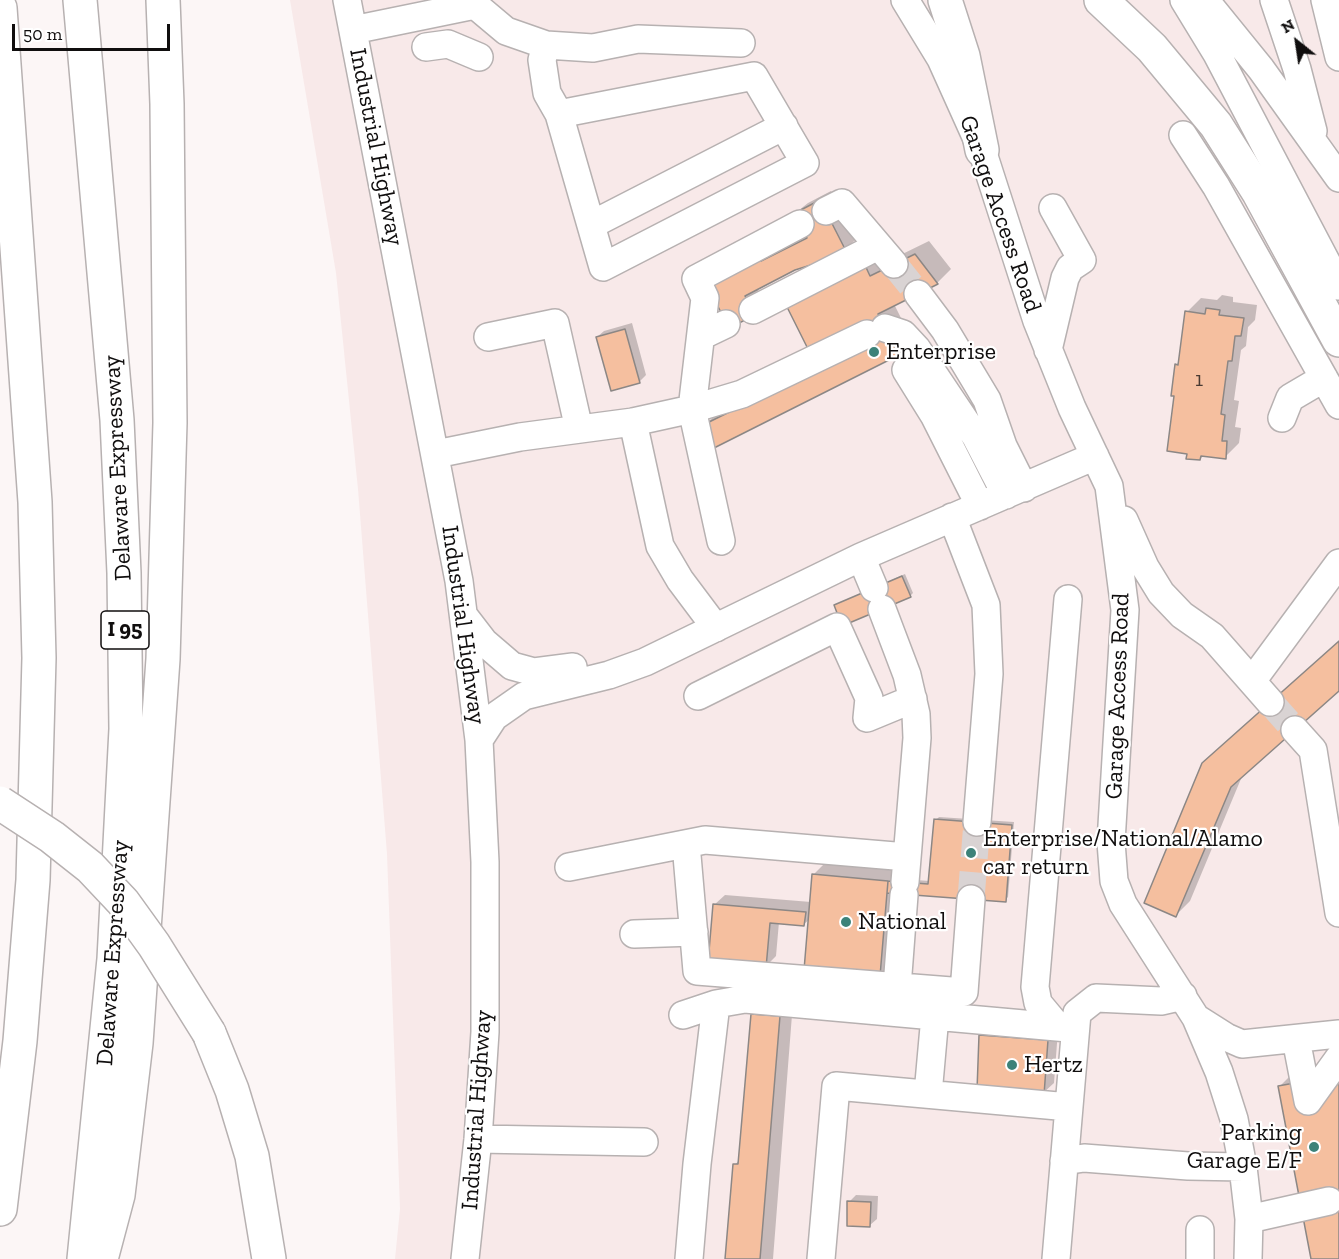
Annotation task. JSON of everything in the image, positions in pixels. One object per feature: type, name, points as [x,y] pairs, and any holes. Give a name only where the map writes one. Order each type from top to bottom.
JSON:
[{"type":"highway","name":"Delaware Expressway","points":[[80,0],[118,431],[124,573],[126,729],[114,959],[84,1259]]},
{"type":"highway","points":[[101,1259],[118,1195],[136,1043],[161,693],[170,423],[167,104],[163,0]]},
{"type":"highway","points":[[945,0],[963,56],[982,150]]},
{"type":"highway","points":[[1101,0],[1158,54],[1216,124],[1260,193],[1339,340]]},
{"type":"highway","points":[[0,8],[26,368],[38,579],[38,746],[33,880],[26,975],[0,1209]]},
{"type":"highway","points":[[0,211],[26,368]]},
{"type":"highway","points":[[0,803],[59,842],[90,867],[123,902],[154,945],[209,1033],[225,1070],[246,1132],[259,1189],[269,1259]]},
{"type":"highway","points":[[0,817],[49,850],[110,904],[154,958],[209,1033]]},
{"type":"street","name":"Industrial Highway","points":[[347,0],[436,454],[464,615],[479,740],[484,850],[486,981],[478,1139],[465,1259]]},
{"type":"street","name":"Garage Access Road","points":[[905,0],[941,59],[982,150],[1026,290],[1048,350],[1109,486],[1125,610],[1112,868],[1123,904],[1189,1007],[1226,1094],[1243,1167],[1249,1219],[1248,1259]]},
{"type":"street","points":[[1184,0],[1222,64],[1339,286]]},
{"type":"street","points":[[1205,0],[1241,42],[1339,178]]},
{"type":"street","points":[[1274,0],[1297,69],[1317,147]]},
{"type":"street","points":[[1325,0],[1339,57]]},
{"type":"street","points":[[353,30],[475,5],[506,31],[546,45],[593,48],[638,39],[741,43]]},
{"type":"street","points":[[426,47],[448,44],[479,57]]},
{"type":"street","points":[[546,45],[542,60],[547,93],[559,114],[603,267],[805,162],[754,76],[559,114]]},
{"type":"street","points":[[591,225],[784,126]]},
{"type":"street","points":[[1183,135],[1216,186],[1339,405]]},
{"type":"street","points":[[753,310],[886,255],[842,203],[826,211]]},
{"type":"street","points":[[1048,350],[1066,273],[1082,260],[1053,208]]},
{"type":"street","points":[[721,541],[692,409],[705,298],[696,279],[800,224]]},
{"type":"street","points":[[918,294],[945,330],[987,400],[1004,446],[1015,491]]},
{"type":"street","points":[[488,337],[555,323],[579,429]]},
{"type":"street","points":[[701,336],[726,324]]},
{"type":"street","points":[[436,454],[520,437],[633,422],[692,409],[742,393],[876,331],[903,334],[918,350],[1015,491]]},
{"type":"street","points":[[906,370],[934,415],[980,506]]},
{"type":"street","points":[[1282,417],[1290,398],[1324,378]]},
{"type":"street","points":[[633,422],[660,546],[680,580],[704,634]]},
{"type":"street","points":[[479,740],[494,717],[524,696],[609,675],[704,634],[861,557],[1095,456]]},
{"type":"street","points":[[1109,486],[1155,585],[1182,615],[1212,636],[1270,702]]},
{"type":"street","points":[[952,517],[986,605],[989,674],[977,822]]},
{"type":"street","points":[[861,557],[903,662],[914,699],[917,738],[897,987]]},
{"type":"street","points":[[1252,681],[1339,563]]},
{"type":"street","points":[[1067,1028],[1038,1003],[1035,987],[1068,599]]},
{"type":"street","points":[[464,615],[495,653],[512,666],[534,672],[557,670],[704,634]]},
{"type":"street","points":[[698,696],[837,627],[869,698],[867,718],[914,699]]},
{"type":"street","points":[[1295,730],[1313,750],[1339,913]]},
{"type":"street","points":[[569,867],[714,840],[905,878]]},
{"type":"street","points":[[686,844],[697,971],[964,992],[970,899]]},
{"type":"street","points":[[634,934],[694,932]]},
{"type":"street","points":[[1056,1259],[1069,1107],[1067,1028],[1077,1013],[1096,998],[1168,1001],[1189,1007],[1226,1037],[1242,1044],[1339,1034]]},
{"type":"street","points":[[683,1016],[716,1004],[745,999],[1067,1028]]},
{"type":"street","points":[[689,1259],[697,1164],[716,1004]]},
{"type":"street","points":[[928,1094],[935,1016]]},
{"type":"street","points":[[1296,1039],[1308,1101]]},
{"type":"street","points":[[1308,1101],[1339,1058]]},
{"type":"street","points":[[821,1259],[836,1086],[1069,1107]]},
{"type":"street","points":[[1308,1101],[1339,1095]]},
{"type":"street","points":[[478,1139],[644,1142]]},
{"type":"street","points":[[1064,1161],[1079,1158],[1188,1166],[1243,1167]]},
{"type":"street","points":[[1249,1219],[1329,1202]]},
{"type":"street","points":[[1200,1230],[1200,1259]]},
{"type":"shaded area","points":[[290,0],[1339,0],[1339,1259],[395,1259],[400,1209],[387,854],[358,489],[336,273]]},
{"type":"building","points":[[820,200],[846,251],[827,260],[795,270],[745,296],[755,315],[729,328],[706,283],[759,255],[761,261],[807,238],[795,213]]},
{"type":"building","name":"Enterprise","points":[[915,254],[938,284],[878,314],[899,355],[714,448],[703,425],[871,342],[808,349],[785,303],[864,263],[870,276]]},
{"type":"building","points":[[1206,308],[1220,310],[1219,315],[1244,318],[1241,336],[1235,336],[1232,361],[1228,361],[1221,414],[1225,415],[1222,441],[1227,441],[1226,459],[1201,456],[1200,460],[1186,459],[1187,454],[1167,451],[1174,396],[1171,396],[1175,364],[1178,365],[1185,311],[1205,314]]},
{"type":"building","points":[[625,329],[640,383],[611,391],[596,337]]},
{"type":"building","points":[[902,576],[911,597],[842,626],[834,605]]},
{"type":"building","points":[[1339,641],[1339,691],[1231,787],[1176,917],[1144,903],[1202,763]]},
{"type":"building","name":"Enterprise/National/Alamo car return","points":[[934,819],[1012,825],[1006,902],[887,893],[888,881],[928,884]]},
{"type":"building","name":"National","points":[[812,874],[888,881],[880,976],[804,970]]},
{"type":"building","points":[[713,904],[806,912],[804,926],[770,923],[766,968],[708,963]]},
{"type":"building","points":[[751,1014],[780,1016],[760,1259],[725,1259],[733,1164],[738,1164]]},
{"type":"building","name":"Hertz","points":[[979,1035],[1048,1040],[1044,1095],[977,1090]]},
{"type":"building","name":"Parking Garage E/F","points":[[1339,1075],[1339,1259],[1311,1259],[1278,1086]]},
{"type":"building","points":[[847,1201],[871,1202],[870,1227],[847,1226]]},
{"type":"tunnel","points":[[894,264],[918,294]]},
{"type":"tunnel","points":[[1270,702],[1295,730]]},
{"type":"tunnel","points":[[971,899],[977,822]]},
{"type":"place","name":"Enterprise","points":[[874,352]]},
{"type":"place","name":"Enterprise/National/Alamo car return","points":[[971,853]]},
{"type":"place","name":"National","points":[[846,922]]},
{"type":"place","name":"Hertz","points":[[1012,1065]]},
{"type":"place","name":"Parking Garage E/F","points":[[1314,1147]]}]
